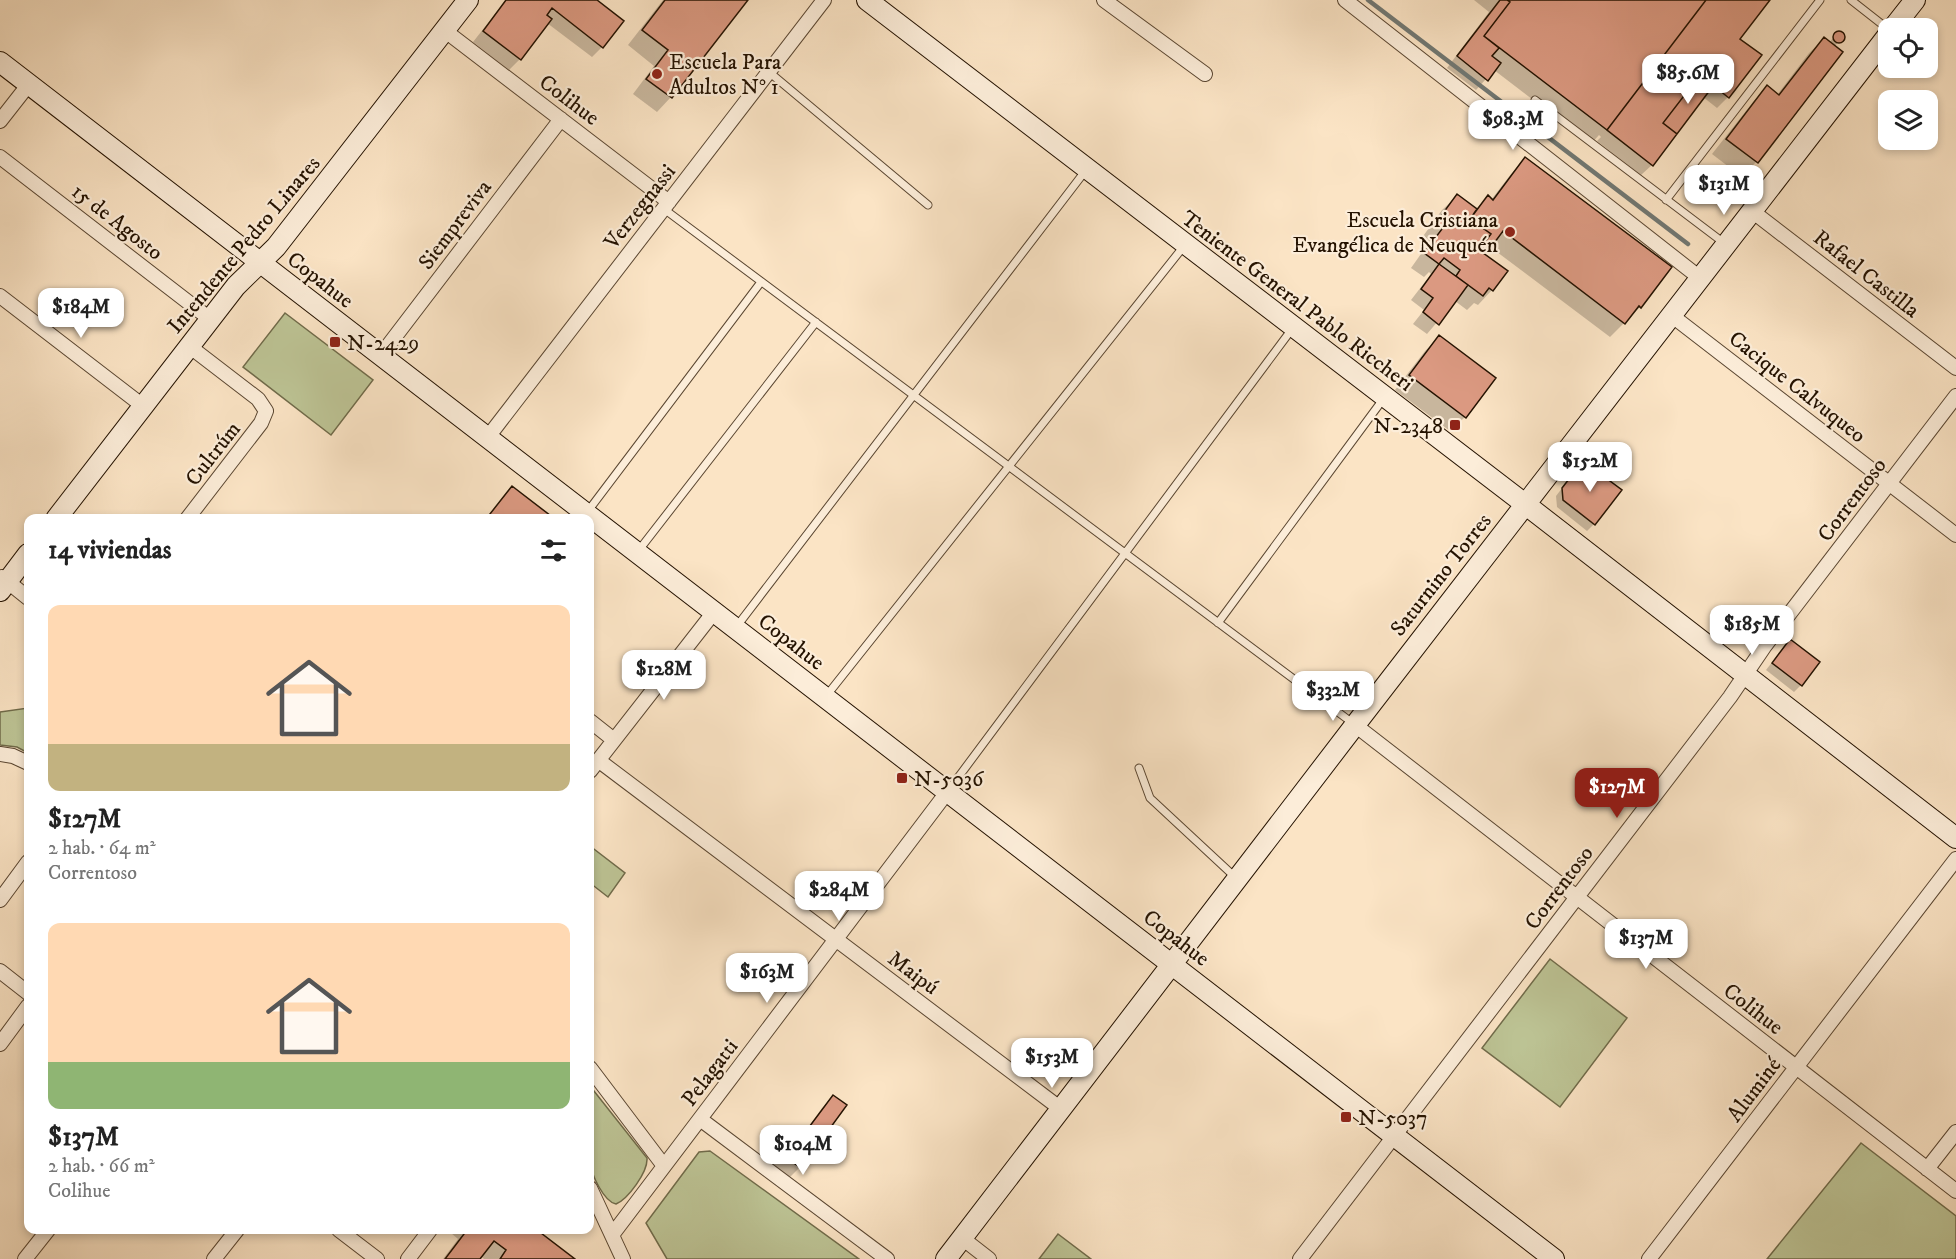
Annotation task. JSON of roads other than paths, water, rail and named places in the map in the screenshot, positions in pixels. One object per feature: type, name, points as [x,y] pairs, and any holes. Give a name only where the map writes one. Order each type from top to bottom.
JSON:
[{"type":"street","name":"Intendente Pedro Linares","points":[[60,514],[244,276],[280,242],[468,0]]},
{"type":"street","name":"Verzegnassi","points":[[488,438],[824,0]]},
{"type":"street","name":"Teniente General Pablo Riccheri","points":[[867,0],[1525,504],[1956,838]]},
{"type":"street","points":[[1104,0],[1205,74]]},
{"type":"street","points":[[1345,0],[1700,278]]},
{"type":"street","points":[[1901,18],[1915,0]]},
{"type":"street","name":"Colihue","points":[[444,30],[561,119],[667,205]]},
{"type":"street","name":"Saturnino Torres","points":[[946,1259],[1878,48]]},
{"type":"street","name":"Copahue","points":[[0,62],[488,438],[583,514]]},
{"type":"street","points":[[0,121],[28,84]]},
{"type":"street","name":"Siempreviva","points":[[381,355],[561,119]]},
{"type":"street","name":"15 de Agosto","points":[[0,157],[210,319]]},
{"type":"street","name":"Rafael Castilla","points":[[1752,211],[1956,368]]},
{"type":"street","points":[[0,296],[143,406]]},
{"type":"street","name":"Cacique Calvuqueo","points":[[1671,315],[1956,535]]},
{"type":"street","name":"Cultrúm","points":[[189,346],[258,399],[266,411],[261,423],[191,514]]},
{"type":"street","name":"Correntoso","points":[[1300,1259],[1730,697],[1956,396]]},
{"type":"street","name":"Copahue","points":[[594,522],[637,552],[826,697],[1554,1259]]},
{"type":"street","points":[[24,558],[2,583],[24,596]]},
{"type":"street","points":[[594,766],[714,612]]},
{"type":"street","points":[[594,724],[614,740]]},
{"type":"street","name":"Colihue","points":[[1355,725],[1956,1191]]},
{"type":"street","points":[[0,754],[24,761]]},
{"type":"street","name":"Maipú","points":[[598,760],[1061,1109]]},
{"type":"street","name":"Pelagatti","points":[[612,1235],[948,791]]},
{"type":"street","name":"Aluminé","points":[[1649,1259],[1956,859]]},
{"type":"street","points":[[0,900],[24,867]]},
{"type":"street","points":[[0,971],[24,990]]},
{"type":"street","points":[[0,1044],[24,1011]]},
{"type":"street","points":[[594,1073],[664,1166]]},
{"type":"street","points":[[700,1119],[887,1259]]},
{"type":"street","points":[[1927,1169],[1956,1132]]},
{"type":"street","points":[[594,1197],[623,1259]]},
{"type":"street","points":[[25,1259],[45,1234]]},
{"type":"street","points":[[214,1259],[234,1234]]},
{"type":"street","points":[[344,1234],[377,1259]]},
{"type":"street","points":[[408,1259],[427,1234]]},
{"type":"street","points":[[962,1238],[989,1259]]},
{"type":"lane","points":[[1666,200],[1820,0]]},
{"type":"lane","points":[[1851,0],[1878,20]]},
{"type":"lane","points":[[769,72],[928,205]]},
{"type":"lane","points":[[1535,100],[1726,245]]},
{"type":"lane","points":[[735,628],[1087,169]]},
{"type":"lane","points":[[667,205],[761,282],[1355,725]]},
{"type":"lane","points":[[826,697],[1185,244]]},
{"type":"lane","points":[[587,514],[761,282]]},
{"type":"lane","points":[[637,552],[816,322]]},
{"type":"lane","points":[[948,791],[1293,327]]},
{"type":"lane","points":[[1218,623],[1385,397]]},
{"type":"lane","points":[[1139,768],[1150,798],[1237,879]]},
{"type":"waterway","points":[[1368,0],[1688,244]]},
{"type":"place","name":"Escuela Para Adultos N° 1","points":[[657,74]]},
{"type":"place","name":"Escuela Cristiana Evangélica de Neuquén","points":[[1510,232]]},
{"type":"place","name":"N-2429","points":[[335,342]]},
{"type":"place","name":"N-2348","points":[[1455,425]]},
{"type":"place","name":"N-5036","points":[[902,778]]},
{"type":"place","name":"N-5037","points":[[1346,1117]]}]
